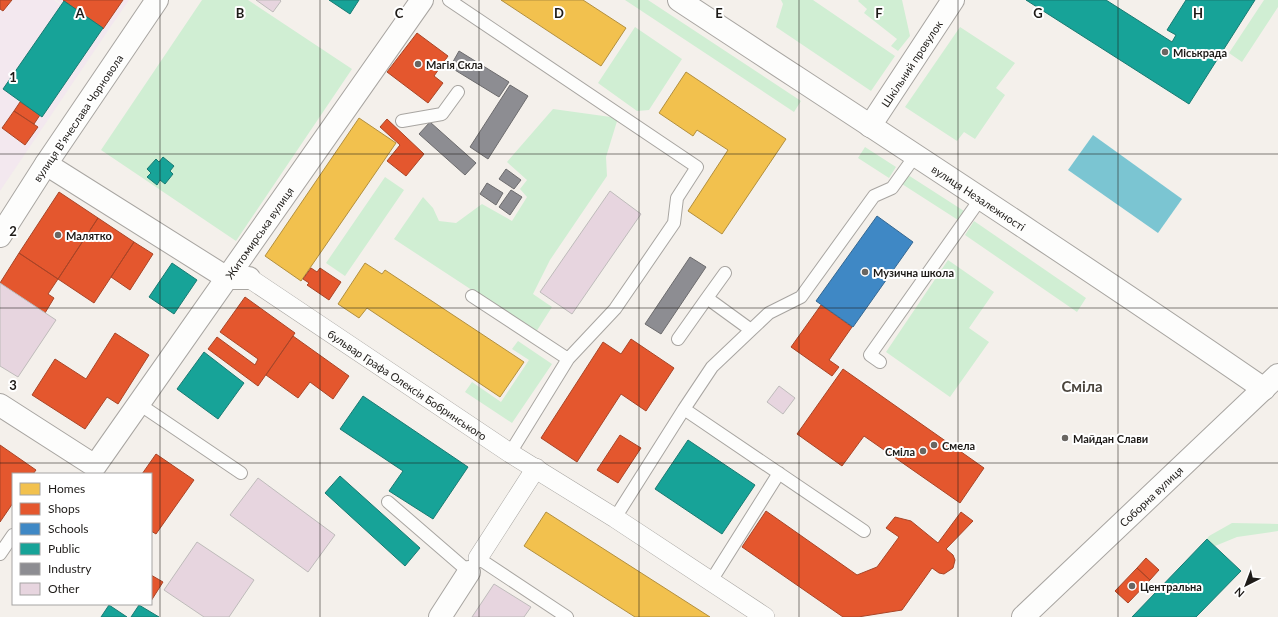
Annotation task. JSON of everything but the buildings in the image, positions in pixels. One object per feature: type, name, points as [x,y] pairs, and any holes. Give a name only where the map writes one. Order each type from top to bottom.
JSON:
[{"type":"street","name":"вулиця Вʼячеслава Чорновола","points":[[0,236],[46,164],[157,0]]},
{"type":"street","name":"Житомирська вулиця","points":[[0,405],[95,466],[422,0]]},
{"type":"street","name":"вулиця Незалежності","points":[[679,0],[915,156],[1273,386]]},
{"type":"street","name":"Шкільний провулок","points":[[870,126],[953,0]]},
{"type":"street","points":[[46,164],[227,278]]},
{"type":"street","name":"бульвар Графа Олексія Бобринського","points":[[227,278],[249,278],[510,453],[615,518],[765,617]]},
{"type":"street","name":"Соборна вулиця","points":[[1023,617],[1273,386]]},
{"type":"street","points":[[440,617],[536,468]]},
{"type":"lane","points":[[449,0],[697,167],[677,198],[674,223],[615,309],[568,358],[510,453]]},
{"type":"lane","points":[[402,121],[442,114],[458,92]]},
{"type":"lane","points":[[615,518],[712,367],[768,313],[801,297],[874,196],[892,188],[915,156]]},
{"type":"lane","points":[[880,362],[870,355],[981,198]]},
{"type":"lane","points":[[678,339],[725,273]]},
{"type":"lane","points":[[472,296],[568,358]]},
{"type":"lane","points":[[707,298],[751,330]]},
{"type":"lane","points":[[139,404],[241,474]]},
{"type":"lane","points":[[684,409],[864,531]]},
{"type":"lane","points":[[711,581],[779,473]]},
{"type":"lane","points":[[388,502],[473,565],[567,617]]},
{"type":"lane","points":[[0,554],[12,536]]},
{"type":"shaded area","points":[[0,0],[54,0],[105,35],[0,191]]},
{"type":"shaded area","points":[[56,0],[129,0],[105,35]]},
{"type":"green space","points":[[202,0],[248,0],[352,69],[236,241],[101,150]]},
{"type":"green space","points":[[625,0],[648,0],[801,101],[794,112]]},
{"type":"green space","points":[[781,0],[813,0],[895,56],[871,91],[776,27],[783,4]]},
{"type":"green space","points":[[902,0],[910,36],[898,51],[891,46],[897,39],[864,13],[867,9],[858,1]]},
{"type":"green space","points":[[1264,0],[1278,0],[1278,7],[1242,62],[1229,53]]},
{"type":"green space","points":[[635,27],[682,59],[649,110],[637,111],[598,83]]},
{"type":"green space","points":[[960,27],[1015,63],[996,88],[1005,95],[975,139],[964,132],[957,141],[905,107]]},
{"type":"green space","points":[[553,109],[618,118],[606,157],[607,176],[550,260],[533,294],[552,307],[536,332],[394,239],[423,197],[433,208],[439,221],[456,223],[482,204],[512,221],[527,197],[520,189],[527,180],[507,162]]},
{"type":"green space","points":[[865,147],[896,167],[889,178],[858,158]]},
{"type":"green space","points":[[908,175],[964,211],[958,220],[902,184]]},
{"type":"green space","points":[[385,177],[404,190],[345,276],[326,263]]},
{"type":"green space","points":[[974,221],[1086,298],[1077,312],[965,235]]},
{"type":"green space","points":[[948,260],[994,292],[969,328],[989,342],[950,397],[886,352]]},
{"type":"green space","points":[[518,341],[552,364],[512,423],[465,392],[472,382],[501,402],[529,360],[512,349]]},
{"type":"green space","points":[[1232,523],[1278,524],[1278,531],[1237,537],[1215,546],[1207,539],[1209,536]]},
{"type":"water","points":[[1093,135],[1182,199],[1158,233],[1068,170]]},
{"type":"place","name":"Міськрада","points":[[1165,52]]},
{"type":"place","name":"Магія Скла","points":[[418,64]]},
{"type":"place","name":"Малятко","points":[[58,235]]},
{"type":"place","name":"Музична школа","points":[[865,272]]},
{"type":"place","name":"Майдан Слави","points":[[1065,438]]},
{"type":"place","name":"Смела","points":[[934,445]]},
{"type":"place","name":"Сміла","points":[[923,451]]},
{"type":"place","name":"Центральна","points":[[1132,586]]},
{"type":"district","name":"Сміла","points":[[1082,386]]}]
